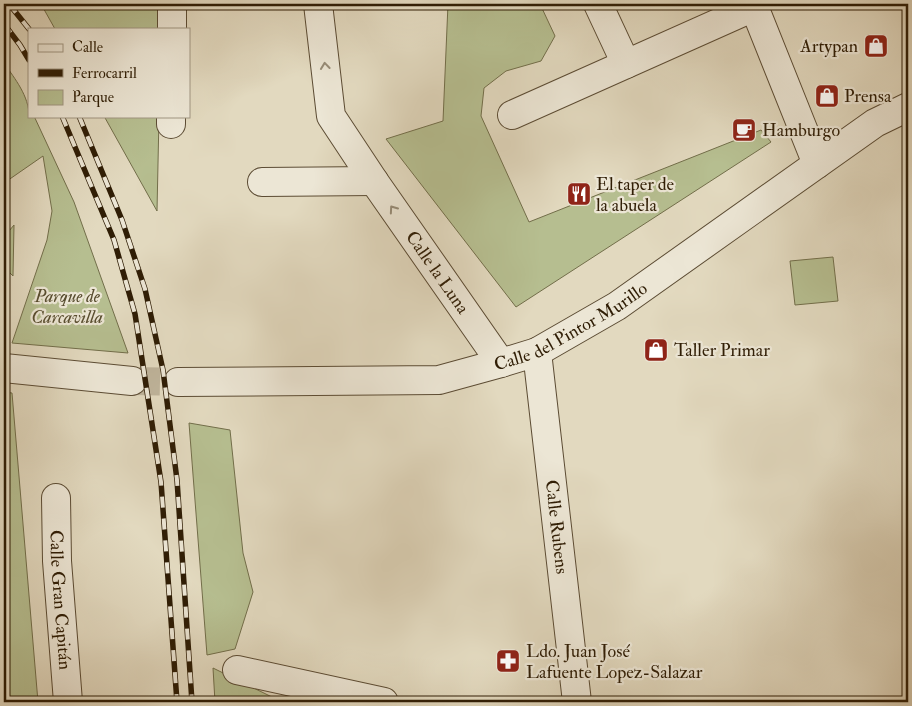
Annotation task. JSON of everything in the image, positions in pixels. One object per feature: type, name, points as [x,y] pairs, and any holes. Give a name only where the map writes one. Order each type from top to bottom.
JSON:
[{"type":"street","points":[[172,4],[172,28]]},
{"type":"street","name":"Calle la Luna","points":[[318,4],[330,116],[374,182],[502,363]]},
{"type":"street","points":[[598,4],[626,64]]},
{"type":"street","points":[[512,115],[754,6],[816,164]]},
{"type":"street","name":"Calle del Pintor Murillo","points":[[178,382],[439,380],[537,352],[617,306],[874,123],[908,107]]},
{"type":"street","points":[[262,182],[374,182]]},
{"type":"street","name":"Calle Rubens","points":[[537,352],[577,702]]},
{"type":"street","points":[[4,368],[132,381]]},
{"type":"street","name":"Calle Gran Capitán","points":[[56,498],[57,561],[68,702]]},
{"type":"street","points":[[237,670],[384,702]]},
{"type":"green space","points":[[41,4],[161,4],[160,28],[54,28]]},
{"type":"green space","points":[[448,4],[540,4],[555,36],[541,61],[506,71],[484,88],[481,116],[529,222],[761,130],[771,142],[516,307],[386,139],[443,121]]},
{"type":"green space","name":"Parque de Carcavilla","points":[[4,63],[24,95],[27,102],[28,118],[35,118],[74,202],[128,353],[12,343],[47,240],[52,211],[43,156],[4,183]]},
{"type":"green space","points":[[105,118],[159,118],[157,211]]},
{"type":"green space","points":[[14,225],[13,276],[4,267],[4,237]]},
{"type":"green space","points":[[833,257],[838,301],[795,305],[790,261]]},
{"type":"green space","points":[[4,392],[12,393],[38,702],[4,702]]},
{"type":"green space","points":[[189,423],[230,430],[243,553],[253,592],[235,649],[207,655]]},
{"type":"green space","points":[[213,668],[276,699],[276,702],[215,702]]},
{"type":"tunnel","points":[[132,381],[178,382]]},
{"type":"railway","points":[[9,4],[28,28]]},
{"type":"railway","points":[[4,24],[28,58]]},
{"type":"railway","points":[[63,118],[114,240],[135,314],[161,482],[177,702]]},
{"type":"railway","points":[[80,118],[122,220],[145,289],[163,370],[177,480],[192,702]]},
{"type":"place","name":"Artypan","points":[[876,46]]},
{"type":"place","name":"Prensa","points":[[827,96]]},
{"type":"place","name":"Hamburgo","points":[[744,130]]},
{"type":"place","name":"El taper de la abuela","points":[[579,194]]},
{"type":"place","name":"Taller Primar","points":[[656,350]]},
{"type":"place","name":"Ldo. Juan José Lafuente Lopez-Salazar","points":[[508,661]]}]
